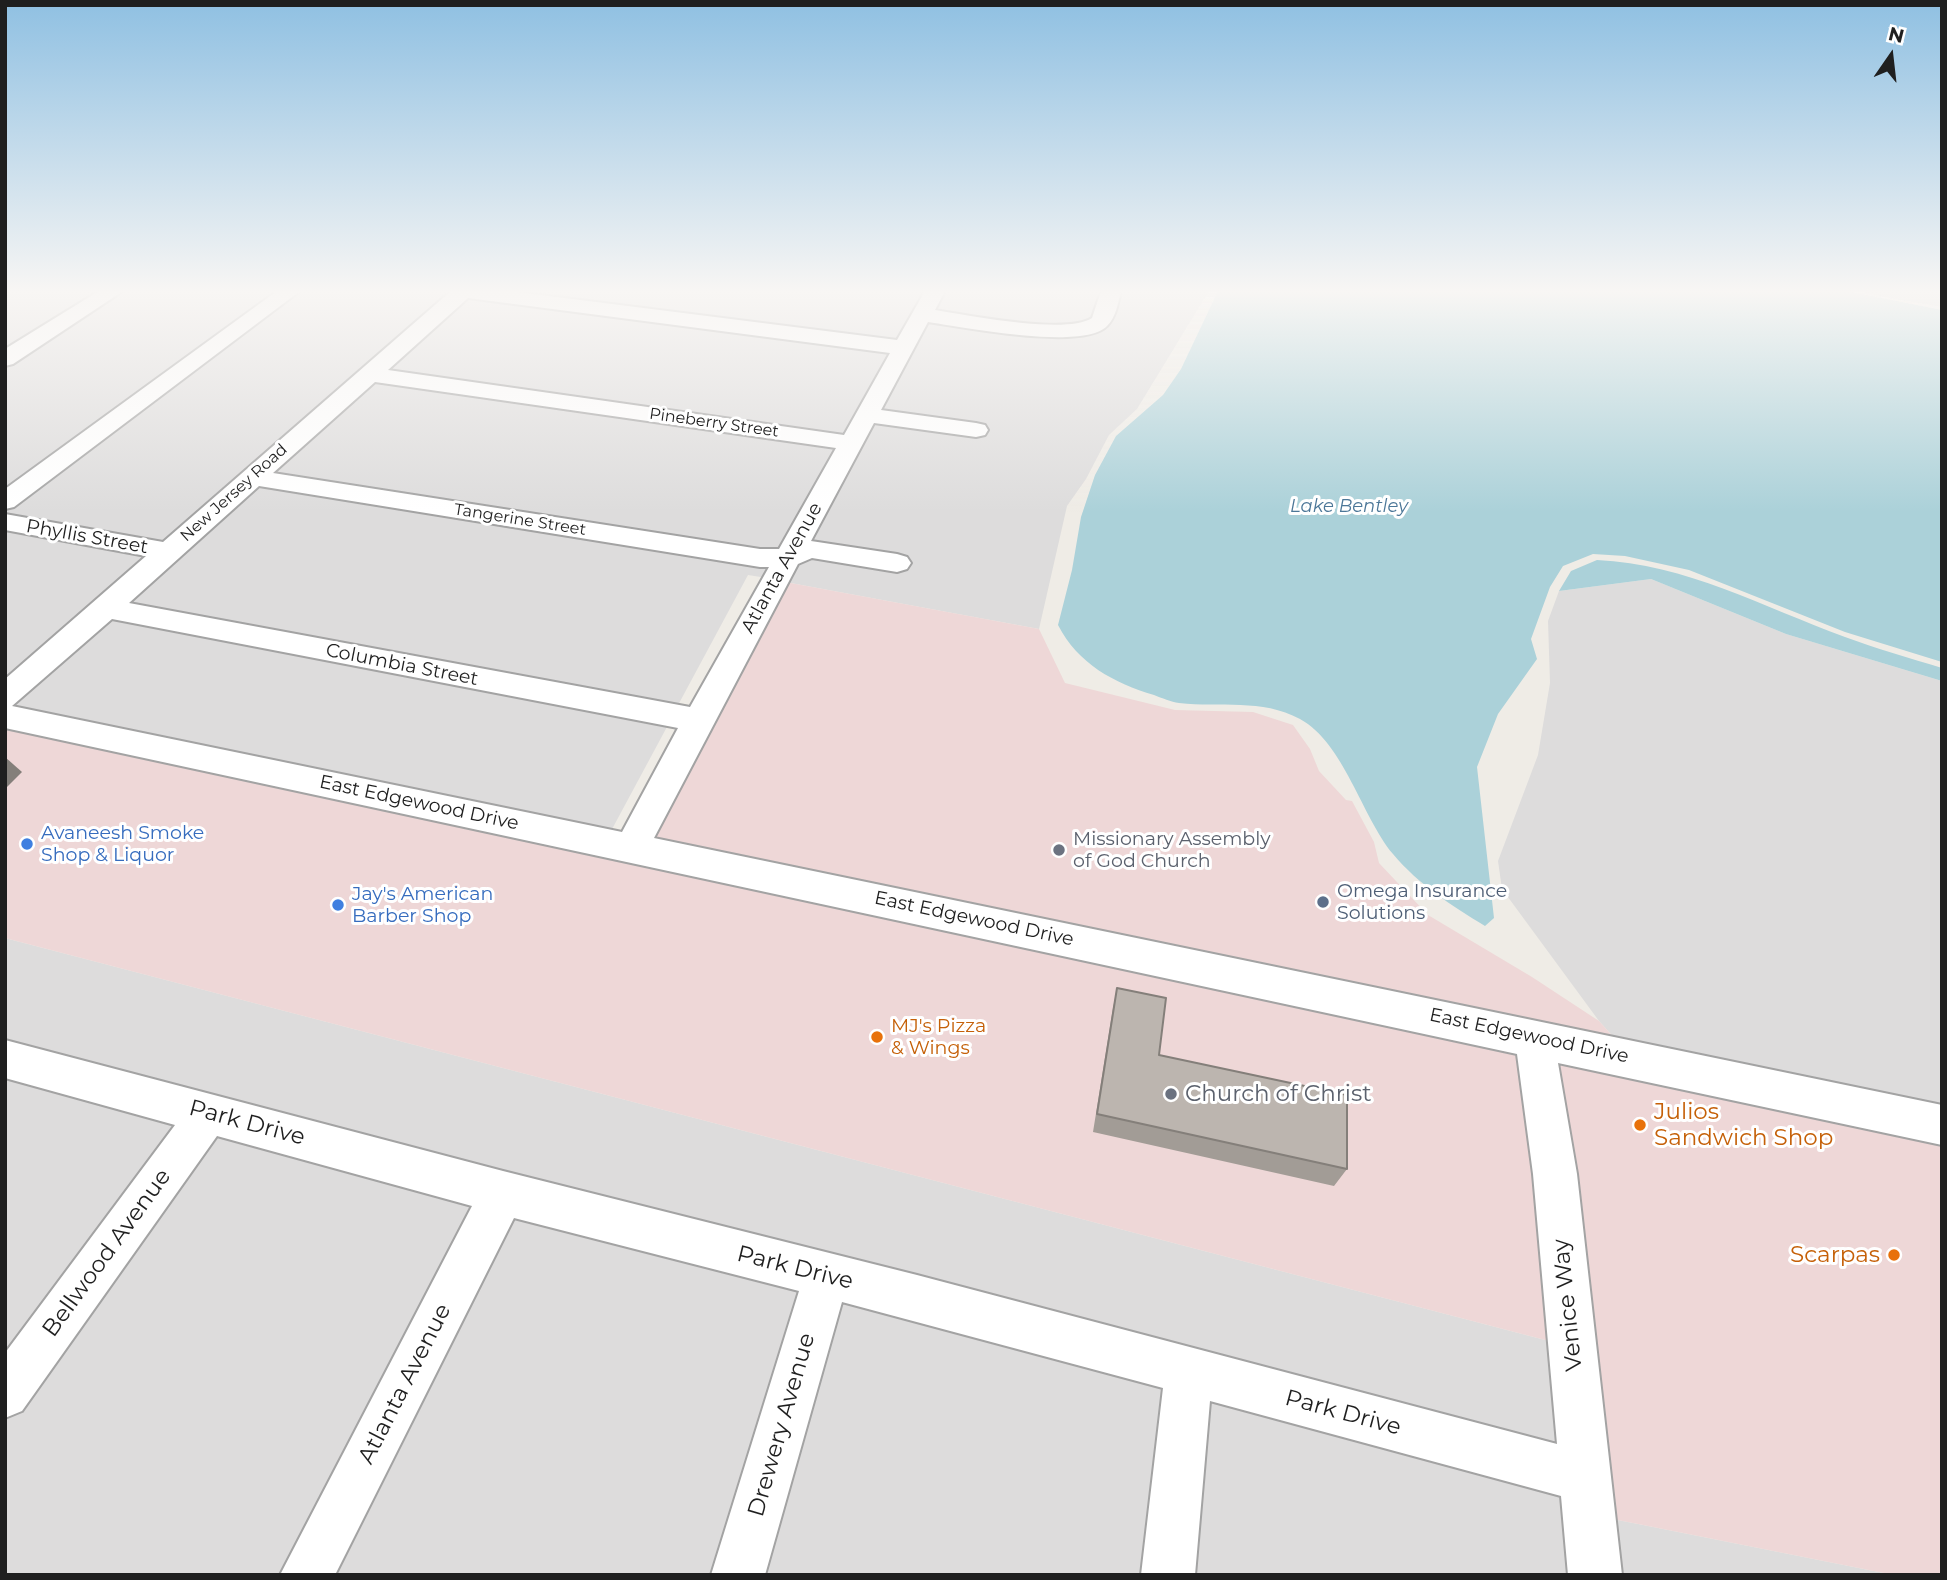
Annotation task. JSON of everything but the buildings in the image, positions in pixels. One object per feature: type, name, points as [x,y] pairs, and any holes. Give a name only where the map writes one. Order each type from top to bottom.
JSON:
[{"type":"street","points":[[5,501],[190,365]]},
{"type":"street","name":"New Jersey Road","points":[[5,697],[379,365]]},
{"type":"street","name":"Atlanta Avenue","points":[[632,847],[698,720],[895,365]]},
{"type":"street","name":"Pineberry Street","points":[[369,374],[852,443]]},
{"type":"street","points":[[867,415],[976,429]]},
{"type":"street","name":"Tangerine Street","points":[[252,477],[760,558],[788,558],[809,549],[897,563]]},
{"type":"street","name":"Phyllis Street","points":[[5,522],[169,552]]},
{"type":"street","name":"Columbia Street","points":[[106,608],[698,720]]},
{"type":"street","name":"East Edgewood Drive","points":[[5,716],[1942,1125]]},
{"type":"street","name":"Venice Way","points":[[1534,1037],[1555,1174],[1595,1575]]},
{"type":"street","name":"Park Drive","points":[[5,1059],[503,1193],[1585,1477]]},
{"type":"street","name":"Bellwood Avenue","points":[[5,1394],[208,1113]]},
{"type":"street","name":"Atlanta Avenue","points":[[307,1575],[503,1193]]},
{"type":"street","name":"Drewery Avenue","points":[[738,1575],[826,1276]]},
{"type":"street","points":[[1168,1575],[1189,1372]]},
{"type":"shaded area","points":[[5,365],[182,365],[5,494]]},
{"type":"shaded area","points":[[198,365],[372,365],[168,544],[5,515],[5,508]]},
{"type":"shaded area","points":[[388,365],[886,365],[846,436],[381,371]]},
{"type":"shaded area","points":[[902,365],[1164,365],[1137,409],[1109,435],[1086,479],[1067,506],[1039,629],[785,582],[794,565],[810,556],[903,571],[909,558],[806,543],[872,421],[982,436],[986,425],[877,411]]},
{"type":"shaded area","points":[[371,380],[840,447],[782,551],[763,552],[266,473]]},
{"type":"shaded area","points":[[253,485],[774,565],[767,578],[748,575],[677,707],[123,603]]},
{"type":"shaded area","points":[[5,530],[153,557],[5,687]]},
{"type":"shaded area","points":[[1651,579],[1786,634],[1942,681],[1942,1110],[1617,1041],[1599,1021],[1502,889],[1498,861],[1538,755],[1550,683],[1548,621],[1559,591]]},
{"type":"shaded area","points":[[785,582],[1039,629],[1065,683],[1175,710],[1253,712],[1293,725],[1310,749],[1319,771],[1346,800],[1352,801],[1374,842],[1379,863],[1428,915],[1599,1021],[1617,1041],[649,839]]},
{"type":"shaded area","points":[[106,618],[668,725],[611,831],[6,705]]},
{"type":"shaded area","points":[[5,727],[1521,1049],[1553,1342],[5,938]]},
{"type":"shaded area","points":[[5,938],[1553,1342],[1564,1449],[512,1176],[5,1041]]},
{"type":"shaded area","points":[[1551,1055],[1942,1140],[1942,1575],[1894,1575],[1608,1518]]},
{"type":"shaded area","points":[[5,1077],[184,1125],[5,1370]]},
{"type":"shaded area","points":[[210,1132],[480,1207],[287,1575],[5,1575],[5,1419]]},
{"type":"shaded area","points":[[508,1214],[805,1291],[719,1575],[326,1575]]},
{"type":"shaded area","points":[[836,1299],[1169,1389],[1149,1575],[758,1575]]},
{"type":"shaded area","points":[[1204,1398],[1568,1496],[1576,1575],[1187,1575]]},
{"type":"shaded area","points":[[1608,1518],[1894,1575],[1615,1575]]},
{"type":"water","name":"Lake Bentley","points":[[1183,365],[1942,365],[1942,662],[1845,632],[1689,570],[1625,556],[1593,554],[1563,566],[1550,587],[1531,639],[1537,659],[1498,714],[1477,767],[1494,918],[1485,926],[1425,885],[1393,854],[1329,745],[1300,719],[1271,708],[1176,702],[1139,690],[1098,670],[1076,651],[1058,625],[1072,570],[1081,517],[1095,475],[1116,436],[1163,395]]},
{"type":"water","points":[[1597,560],[1630,563],[1693,578],[1845,637],[1942,668],[1942,681],[1786,634],[1651,579],[1559,591],[1571,571]]},
{"type":"place","name":"Avaneesh Smoke Shop & Liquor","points":[[27,844]]},
{"type":"place","name":"Missionary Assembly of God Church","points":[[1059,850]]},
{"type":"place","name":"Omega Insurance Solutions","points":[[1323,902]]},
{"type":"place","name":"Jay's American Barber Shop","points":[[338,905]]},
{"type":"place","name":"MJ's Pizza & Wings","points":[[877,1037]]},
{"type":"place","name":"Church of Christ","points":[[1171,1094]]},
{"type":"place","name":"Julios Sandwich Shop","points":[[1640,1125]]},
{"type":"place","name":"Scarpas","points":[[1894,1255]]}]
